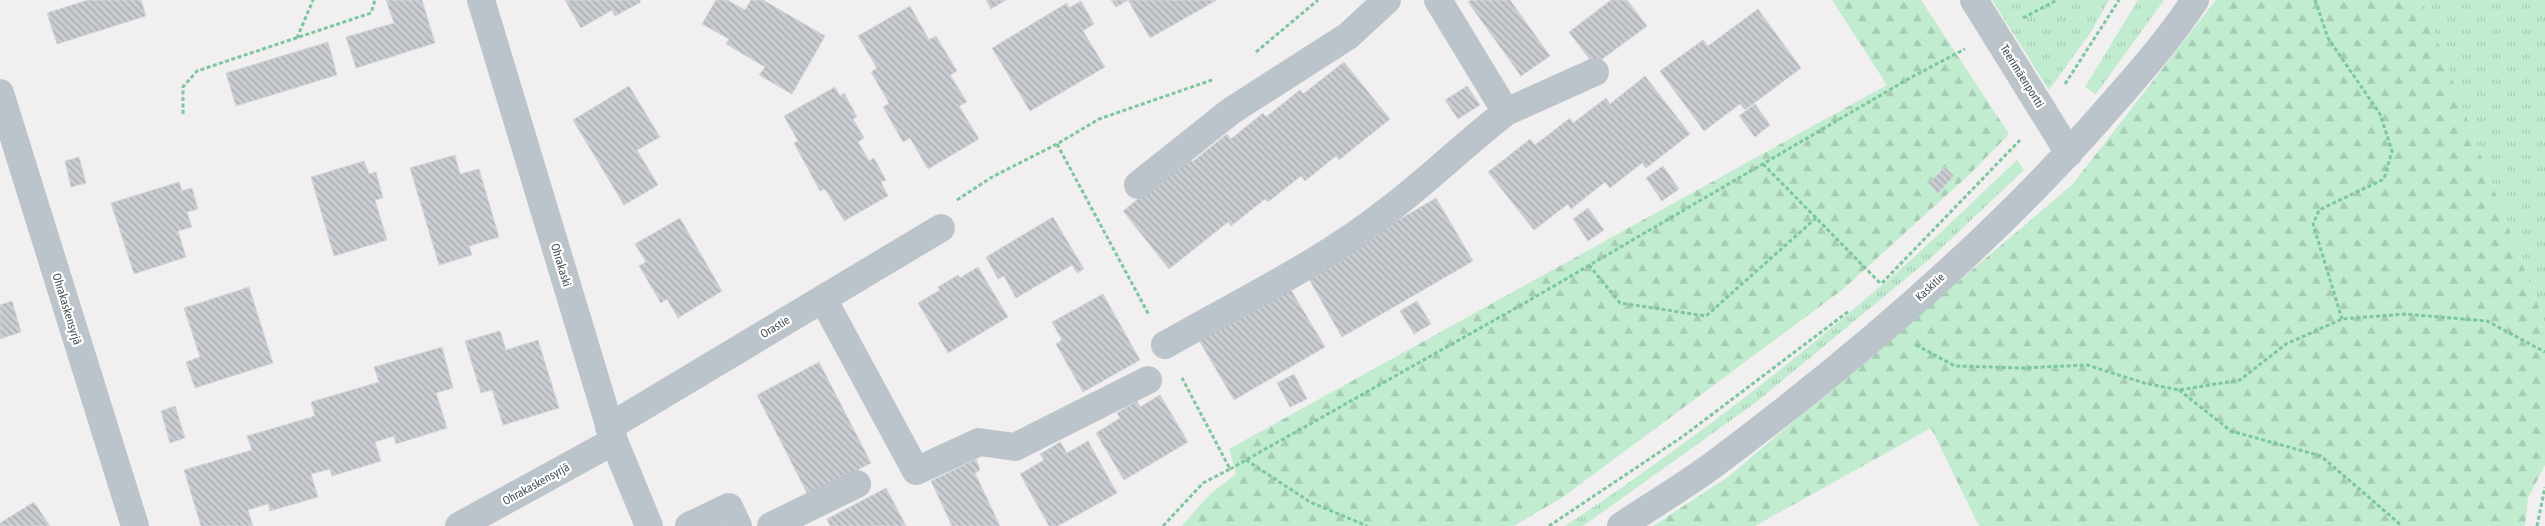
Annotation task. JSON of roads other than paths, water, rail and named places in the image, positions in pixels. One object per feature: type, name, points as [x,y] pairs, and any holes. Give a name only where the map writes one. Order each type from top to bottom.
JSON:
[{"type":"street","name":"Ohrakaski","points":[[481,0],[612,434],[649,526]]},
{"type":"street","points":[[1138,185],[1231,111],[1348,36],[1387,0]]},
{"type":"street","points":[[1438,0],[1506,112]]},
{"type":"street","name":"Teerimäenportti","points":[[1974,0],[2069,153]]},
{"type":"street","name":"Kaskitie","points":[[1621,526],[1712,466],[1886,328],[2018,206],[2069,153],[2172,35],[2195,0]]},
{"type":"street","points":[[1165,345],[1309,264],[1386,213],[1458,150],[1506,112],[1595,72]]},
{"type":"street","name":"Ohrakaskensyrjä","points":[[0,93],[135,526]]},
{"type":"street","name":"Orastie","points":[[612,434],[823,299],[941,228]]},
{"type":"street","points":[[823,299],[916,471],[979,442],[1016,447],[1148,380]]},
{"type":"street","name":"Ohrakaskensyrjä","points":[[459,526],[612,434]]},
{"type":"street","points":[[771,526],[857,484]]},
{"type":"street","points":[[689,526],[729,507],[738,526]]}]
